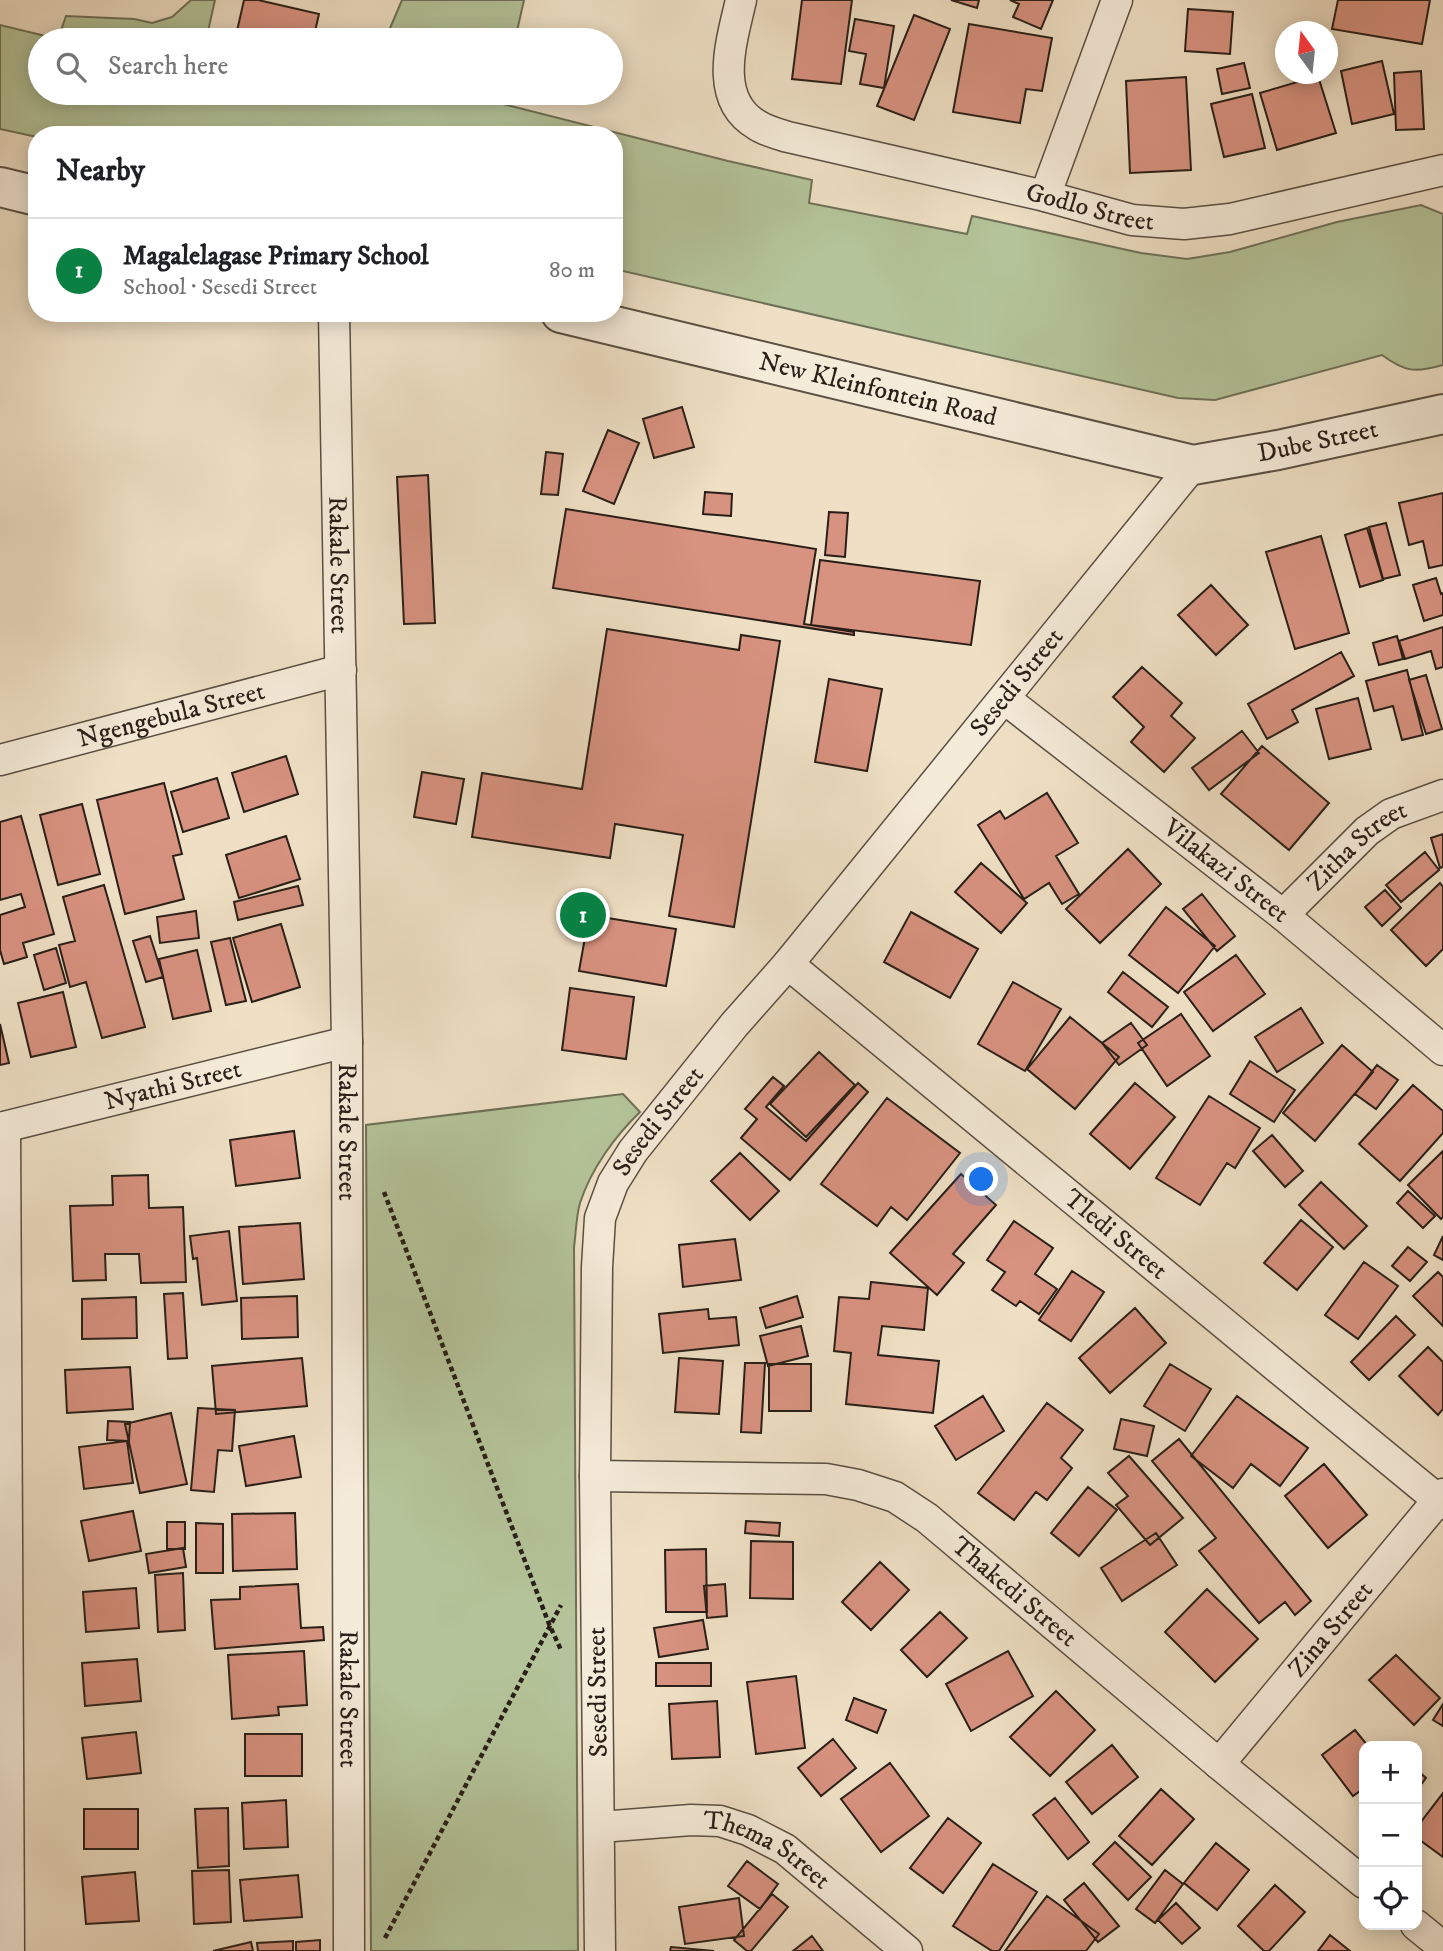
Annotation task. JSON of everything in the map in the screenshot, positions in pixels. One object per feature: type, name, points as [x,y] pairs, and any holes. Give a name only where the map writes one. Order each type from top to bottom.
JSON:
[{"type":"street","name":"Godlo Street","points":[[741,0],[728,69],[733,97],[743,114],[758,126],[788,137],[1045,196],[1132,220],[1184,224],[1244,216],[1443,170]]},
{"type":"street","points":[[1045,196],[1117,0]]},
{"type":"street","points":[[0,187],[28,193]]},
{"type":"street","name":"Rakale Street","points":[[334,322],[347,1042],[349,1951]]},
{"type":"street","name":"New Kleinfontein Road","points":[[598,322],[1193,465]]},
{"type":"street","name":"Dube Street","points":[[1193,465],[1278,450],[1443,414]]},
{"type":"street","name":"Sesedi Street","points":[[600,1951],[594,1476],[597,1267],[600,1218],[613,1183],[633,1151],[734,1025],[789,964],[1193,465]]},
{"type":"street","name":"Ngengebula Street","points":[[0,760],[341,670]]},
{"type":"street","name":"Vilakazi Street","points":[[1005,698],[1283,915],[1443,1050]]},
{"type":"street","name":"Zitha Street","points":[[1283,915],[1367,831],[1391,814],[1443,795]]},
{"type":"street","name":"Tledi Street","points":[[789,964],[1441,1500]]},
{"type":"street","name":"Nyathi Street","points":[[3,1127],[347,1042]]},
{"type":"street","points":[[3,1127],[9,1951]]},
{"type":"street","name":"Thakedi Street","points":[[594,1476],[826,1479],[858,1485],[895,1497],[927,1518],[1359,1878]]},
{"type":"street","name":"Zina Street","points":[[1219,1764],[1441,1500]]},
{"type":"street","name":"Thema Street","points":[[600,1828],[691,1820],[720,1821],[748,1830],[785,1849],[907,1951]]},
{"type":"street","points":[[1422,1930],[1443,1947]]},
{"type":"path","points":[[382,1186],[549,1625],[565,1659]]},
{"type":"path","points":[[385,1939],[562,1603]]},
{"type":"green space","points":[[191,0],[215,0],[209,28],[62,28],[66,16],[134,19],[152,23],[172,17]]},
{"type":"green space","points":[[402,0],[524,0],[518,28],[390,28]]},
{"type":"green space","points":[[0,25],[28,32],[28,105],[507,105],[590,126],[28,126],[28,135],[0,129]]},
{"type":"green space","points":[[623,134],[812,180],[809,203],[967,234],[972,216],[1141,253],[1187,259],[1230,252],[1337,222],[1421,205],[1443,214],[1443,365],[1417,370],[1404,368],[1382,355],[1215,400],[1178,398],[623,271]]},
{"type":"green space","points":[[623,1094],[640,1112],[613,1142],[590,1178],[579,1208],[574,1247],[578,1951],[371,1951],[366,1125]]},
{"type":"building","points":[[244,0],[258,0],[319,14],[316,28],[238,28]]},
{"type":"building","points":[[802,0],[852,0],[841,84],[792,79]]},
{"type":"building","points":[[951,0],[979,0],[977,8]]},
{"type":"building","points":[[1010,0],[1053,0],[1041,29],[1013,17],[1019,4]]},
{"type":"building","points":[[1338,0],[1430,0],[1422,44],[1338,30],[1338,21],[1334,21]]},
{"type":"building","points":[[1188,9],[1233,12],[1230,54],[1185,51]]},
{"type":"building","points":[[914,15],[950,29],[914,120],[877,106]]},
{"type":"building","points":[[855,19],[894,26],[884,88],[860,84],[866,54],[849,51]]},
{"type":"building","points":[[969,24],[1052,38],[1042,91],[1026,89],[1020,123],[953,112]]},
{"type":"building","points":[[1382,61],[1394,114],[1352,124],[1341,71]]},
{"type":"building","points":[[1244,63],[1250,88],[1222,94],[1217,69]]},
{"type":"building","points":[[1421,71],[1424,129],[1396,130],[1394,73]]},
{"type":"building","points":[[1186,77],[1191,170],[1130,173],[1126,81]]},
{"type":"building","points":[[1291,84],[1321,84],[1336,133],[1277,150],[1260,93]]},
{"type":"building","points":[[1252,94],[1265,148],[1224,157],[1211,104]]},
{"type":"building","points":[[682,407],[694,447],[654,458],[643,419]]},
{"type":"building","points":[[608,430],[639,443],[614,504],[583,491]]},
{"type":"building","points":[[546,452],[563,454],[558,495],[541,494]]},
{"type":"building","points":[[428,475],[435,623],[404,624],[397,477]]},
{"type":"building","points":[[705,492],[732,494],[731,516],[703,514]]},
{"type":"building","points":[[1443,493],[1443,565],[1429,568],[1423,541],[1409,545],[1399,503]]},
{"type":"building","points":[[566,509],[816,549],[804,624],[854,632],[854,635],[553,588]]},
{"type":"building","points":[[829,512],[848,513],[845,557],[825,555]]},
{"type":"building","points":[[1386,523],[1400,575],[1383,579],[1369,527]]},
{"type":"building","points":[[1367,528],[1383,580],[1360,587],[1345,535]]},
{"type":"building","points":[[1321,536],[1349,633],[1295,649],[1266,552]]},
{"type":"building","points":[[820,560],[980,581],[971,645],[811,625]]},
{"type":"building","points":[[1436,578],[1441,594],[1443,593],[1443,615],[1424,621],[1413,585]]},
{"type":"building","points":[[1211,585],[1248,625],[1216,655],[1178,615]]},
{"type":"building","points":[[1443,627],[1443,667],[1436,669],[1431,651],[1405,659],[1399,641]]},
{"type":"building","points":[[607,629],[739,650],[741,635],[780,641],[734,927],[669,916],[683,835],[615,824],[610,858],[472,837],[482,773],[582,789]]},
{"type":"building","points":[[1397,636],[1403,659],[1379,665],[1373,643]]},
{"type":"building","points":[[1341,652],[1354,676],[1292,710],[1298,722],[1267,739],[1248,704]]},
{"type":"building","points":[[1142,667],[1182,703],[1171,716],[1195,738],[1164,772],[1131,742],[1144,727],[1113,697]]},
{"type":"building","points":[[1407,670],[1423,735],[1402,740],[1393,706],[1374,711],[1366,681]]},
{"type":"building","points":[[1426,675],[1442,729],[1426,734],[1409,680]]},
{"type":"building","points":[[829,679],[882,689],[867,771],[815,762]]},
{"type":"building","points":[[1358,698],[1371,749],[1329,759],[1316,709]]},
{"type":"building","points":[[1242,731],[1259,753],[1209,790],[1192,768]]},
{"type":"building","points":[[1262,746],[1329,803],[1289,850],[1221,794]]},
{"type":"building","points":[[286,756],[298,794],[244,812],[232,773]]},
{"type":"building","points":[[422,772],[464,779],[456,824],[414,817]]},
{"type":"building","points":[[217,778],[229,818],[183,832],[171,792]]},
{"type":"building","points":[[164,783],[182,854],[173,856],[184,899],[125,914],[97,800]]},
{"type":"building","points":[[1047,793],[1078,843],[1056,856],[1079,894],[1062,904],[1049,883],[1024,899],[978,825],[1000,811],[1005,819]]},
{"type":"building","points":[[82,804],[100,874],[58,885],[40,815]]},
{"type":"building","points":[[21,816],[54,934],[23,943],[27,957],[4,964],[0,950],[0,915],[25,907],[21,894],[0,900],[0,822]]},
{"type":"building","points":[[1443,834],[1443,867],[1440,868],[1431,838]]},
{"type":"building","points":[[286,836],[300,879],[239,898],[226,855]]},
{"type":"building","points":[[1128,849],[1161,884],[1100,943],[1066,909]]},
{"type":"building","points":[[1425,852],[1439,870],[1401,902],[1386,885]]},
{"type":"building","points":[[981,863],[1027,903],[1001,933],[955,892]]},
{"type":"building","points":[[1440,883],[1443,887],[1443,949],[1426,966],[1391,930]]},
{"type":"building","points":[[104,885],[145,1027],[102,1038],[86,982],[70,987],[59,945],[75,941],[63,897]]},
{"type":"building","points":[[298,886],[303,905],[238,920],[234,902]]},
{"type":"building","points":[[1385,890],[1401,908],[1382,926],[1365,907]]},
{"type":"building","points":[[1202,894],[1235,936],[1217,951],[1183,909]]},
{"type":"building","points":[[1166,907],[1215,946],[1178,993],[1129,955]]},
{"type":"building","points":[[196,911],[199,938],[160,943],[157,917]]},
{"type":"building","points":[[911,912],[978,949],[950,998],[884,962]]},
{"type":"building","points":[[589,915],[676,929],[666,986],[579,971]]},
{"type":"building","points":[[281,924],[300,987],[252,1002],[233,938]]},
{"type":"building","points":[[150,936],[163,977],[146,982],[133,941]]},
{"type":"building","points":[[230,938],[246,1001],[226,1005],[211,942]]},
{"type":"building","points":[[56,948],[66,983],[44,990],[34,955]]},
{"type":"building","points":[[197,950],[211,1011],[173,1019],[159,959]]},
{"type":"building","points":[[1236,955],[1265,994],[1213,1031],[1184,992]]},
{"type":"building","points":[[1123,972],[1168,1007],[1152,1027],[1108,992]]},
{"type":"building","points":[[1013,982],[1061,1009],[1025,1071],[978,1044]]},
{"type":"building","points":[[570,988],[634,997],[626,1059],[562,1050]]},
{"type":"building","points":[[63,992],[76,1047],[31,1057],[18,1003]]},
{"type":"building","points":[[1301,1008],[1323,1043],[1277,1072],[1255,1037]]},
{"type":"building","points":[[1181,1014],[1210,1056],[1167,1086],[1138,1043]]},
{"type":"building","points":[[1070,1017],[1119,1057],[1075,1109],[1027,1069]]},
{"type":"building","points":[[1131,1023],[1147,1045],[1119,1065],[1102,1043]]},
{"type":"building","points":[[0,1024],[9,1063],[0,1065]]},
{"type":"building","points":[[1342,1045],[1373,1072],[1315,1141],[1283,1113]]},
{"type":"building","points":[[819,1052],[855,1085],[806,1137],[770,1104]]},
{"type":"building","points":[[1250,1061],[1295,1090],[1274,1122],[1230,1094]]},
{"type":"building","points":[[1377,1065],[1398,1080],[1376,1109],[1355,1094]]},
{"type":"building","points":[[773,1077],[784,1086],[766,1107],[806,1141],[858,1083],[868,1092],[790,1180],[741,1138],[757,1119],[745,1109]]},
{"type":"building","points":[[1135,1083],[1175,1117],[1130,1169],[1090,1134]]},
{"type":"building","points":[[1413,1085],[1443,1111],[1443,1133],[1400,1181],[1359,1144]]},
{"type":"building","points":[[1209,1096],[1260,1128],[1235,1168],[1227,1163],[1200,1205],[1156,1178]]},
{"type":"building","points":[[887,1098],[960,1153],[907,1220],[891,1207],[877,1226],[821,1184]]},
{"type":"building","points":[[294,1131],[300,1178],[236,1186],[230,1140]]},
{"type":"building","points":[[1272,1135],[1303,1171],[1285,1187],[1253,1151]]},
{"type":"building","points":[[1443,1151],[1443,1217],[1441,1219],[1408,1185]]},
{"type":"building","points":[[740,1153],[779,1191],[750,1220],[711,1181]]},
{"type":"building","points":[[961,1174],[996,1205],[953,1254],[964,1263],[937,1295],[890,1253]]},
{"type":"building","points":[[148,1175],[149,1208],[183,1207],[186,1282],[141,1283],[139,1254],[105,1254],[106,1280],[73,1281],[70,1206],[113,1205],[112,1176]]},
{"type":"building","points":[[1321,1182],[1367,1226],[1344,1249],[1299,1205]]},
{"type":"building","points":[[1408,1191],[1435,1216],[1423,1228],[1397,1203]]},
{"type":"building","points":[[1301,1220],[1333,1247],[1297,1290],[1264,1263]]},
{"type":"building","points":[[1014,1221],[1053,1248],[1035,1274],[1057,1289],[1039,1314],[1020,1301],[1016,1306],[992,1290],[1005,1272],[987,1260]]},
{"type":"building","points":[[300,1223],[304,1279],[243,1284],[239,1227]]},
{"type":"building","points":[[229,1231],[237,1301],[202,1305],[197,1258],[193,1259],[190,1236]]},
{"type":"building","points":[[1443,1236],[1443,1260],[1434,1255]]},
{"type":"building","points":[[735,1239],[741,1280],[683,1287],[679,1245]]},
{"type":"building","points":[[1408,1247],[1427,1262],[1410,1281],[1392,1266]]},
{"type":"building","points":[[1364,1262],[1398,1286],[1358,1339],[1325,1315]]},
{"type":"building","points":[[1072,1271],[1104,1292],[1071,1341],[1039,1320]]},
{"type":"building","points":[[1438,1272],[1443,1277],[1443,1326],[1413,1296]]},
{"type":"building","points":[[871,1282],[928,1288],[924,1330],[882,1326],[878,1355],[939,1361],[933,1413],[846,1404],[851,1353],[834,1351],[839,1297],[869,1299]]},
{"type":"building","points":[[183,1293],[187,1358],[168,1359],[164,1294]]},
{"type":"building","points":[[297,1296],[298,1337],[242,1339],[241,1298]]},
{"type":"building","points":[[797,1296],[803,1317],[766,1328],[760,1308]]},
{"type":"building","points":[[136,1297],[137,1338],[82,1339],[82,1299]]},
{"type":"building","points":[[1135,1308],[1166,1343],[1110,1393],[1079,1358]]},
{"type":"building","points":[[708,1309],[709,1319],[736,1317],[739,1345],[663,1353],[659,1314]]},
{"type":"building","points":[[1396,1316],[1415,1335],[1369,1380],[1351,1362]]},
{"type":"building","points":[[801,1326],[808,1356],[768,1366],[760,1336]]},
{"type":"building","points":[[1428,1347],[1443,1362],[1443,1409],[1438,1415],[1399,1376]]},
{"type":"building","points":[[302,1358],[307,1406],[216,1414],[212,1366]]},
{"type":"building","points":[[679,1358],[723,1361],[719,1414],[675,1412]]},
{"type":"building","points":[[745,1363],[765,1363],[761,1433],[741,1432]]},
{"type":"building","points":[[769,1364],[811,1364],[811,1411],[769,1411]]},
{"type":"building","points":[[1170,1364],[1211,1389],[1185,1431],[1144,1406]]},
{"type":"building","points":[[130,1367],[133,1409],[67,1413],[65,1370]]},
{"type":"building","points":[[983,1396],[1004,1431],[956,1460],[935,1426]]},
{"type":"building","points":[[1237,1396],[1308,1448],[1280,1486],[1251,1464],[1233,1488],[1191,1456]]},
{"type":"building","points":[[1047,1403],[1083,1430],[1061,1458],[1072,1468],[1047,1500],[1036,1492],[1014,1520],[978,1493]]},
{"type":"building","points":[[198,1408],[235,1410],[232,1451],[218,1450],[214,1492],[191,1490]]},
{"type":"building","points":[[171,1413],[187,1484],[140,1493],[125,1424]]},
{"type":"building","points":[[1121,1419],[1154,1426],[1147,1456],[1114,1449]]},
{"type":"building","points":[[108,1421],[130,1422],[129,1441],[107,1440]]},
{"type":"building","points":[[294,1436],[301,1477],[246,1486],[239,1446]]},
{"type":"building","points":[[1179,1439],[1311,1601],[1295,1615],[1285,1602],[1259,1623],[1199,1551],[1216,1538],[1152,1461]]},
{"type":"building","points":[[127,1441],[133,1483],[84,1489],[79,1447]]},
{"type":"building","points":[[1129,1456],[1183,1518],[1150,1545],[1116,1505],[1128,1496],[1108,1473]]},
{"type":"building","points":[[1324,1464],[1367,1515],[1328,1548],[1285,1496]]},
{"type":"building","points":[[1088,1487],[1117,1510],[1079,1556],[1051,1533]]},
{"type":"building","points":[[133,1511],[141,1551],[89,1561],[81,1521]]},
{"type":"building","points":[[295,1513],[297,1569],[233,1571],[232,1514]]},
{"type":"building","points":[[746,1521],[780,1523],[779,1536],[745,1533]]},
{"type":"building","points":[[167,1522],[185,1522],[185,1549],[167,1549]]},
{"type":"building","points":[[196,1523],[223,1524],[223,1573],[196,1573]]},
{"type":"building","points":[[1156,1533],[1177,1565],[1122,1601],[1101,1568]]},
{"type":"building","points":[[751,1541],[793,1542],[793,1599],[750,1598]]},
{"type":"building","points":[[183,1548],[186,1567],[149,1573],[146,1554]]},
{"type":"building","points":[[706,1549],[707,1612],[666,1612],[665,1550]]},
{"type":"building","points":[[880,1562],[909,1590],[871,1630],[842,1602]]},
{"type":"building","points":[[183,1573],[185,1630],[158,1632],[155,1575]]},
{"type":"building","points":[[298,1584],[301,1628],[323,1627],[324,1640],[215,1649],[211,1600],[240,1599],[240,1587]]},
{"type":"building","points":[[725,1584],[727,1616],[707,1618],[704,1586]]},
{"type":"building","points":[[136,1588],[139,1628],[86,1632],[83,1592]]},
{"type":"building","points":[[1207,1589],[1258,1639],[1215,1682],[1165,1632]]},
{"type":"building","points":[[940,1612],[967,1638],[927,1677],[901,1650]]},
{"type":"building","points":[[703,1620],[708,1649],[659,1657],[654,1628]]},
{"type":"building","points":[[304,1651],[307,1705],[278,1707],[279,1715],[232,1719],[228,1655]]},
{"type":"building","points":[[1008,1651],[1033,1696],[971,1731],[946,1684]]},
{"type":"building","points":[[1396,1655],[1440,1698],[1414,1725],[1369,1680]]},
{"type":"building","points":[[137,1659],[141,1701],[85,1706],[82,1663]]},
{"type":"building","points":[[656,1663],[711,1663],[711,1686],[656,1686]]},
{"type":"building","points":[[796,1676],[805,1748],[756,1754],[747,1682]]},
{"type":"building","points":[[1056,1691],[1095,1730],[1050,1776],[1010,1737]]},
{"type":"building","points":[[854,1698],[886,1710],[877,1733],[846,1720]]},
{"type":"building","points":[[717,1701],[720,1757],[672,1759],[669,1704]]},
{"type":"building","points":[[1443,1704],[1443,1726],[1433,1720]]},
{"type":"building","points":[[1355,1730],[1364,1741],[1359,1741],[1359,1792],[1353,1796],[1322,1755]]},
{"type":"building","points":[[136,1732],[141,1773],[87,1779],[82,1738]]},
{"type":"building","points":[[245,1734],[302,1734],[302,1776],[245,1776]]},
{"type":"building","points":[[833,1739],[856,1768],[821,1796],[798,1768]]},
{"type":"building","points":[[1112,1745],[1138,1777],[1092,1814],[1066,1782]]},
{"type":"building","points":[[890,1763],[929,1816],[881,1852],[841,1799]]},
{"type":"building","points":[[1161,1789],[1194,1819],[1152,1865],[1119,1836]]},
{"type":"building","points":[[1443,1793],[1443,1857],[1422,1842],[1422,1820]]},
{"type":"building","points":[[1055,1798],[1089,1842],[1068,1859],[1033,1815]]},
{"type":"building","points":[[286,1800],[288,1847],[244,1849],[242,1803]]},
{"type":"building","points":[[228,1808],[229,1866],[198,1868],[195,1809]]},
{"type":"building","points":[[84,1809],[138,1809],[138,1849],[84,1849]]},
{"type":"building","points":[[948,1818],[981,1843],[943,1893],[910,1868]]},
{"type":"building","points":[[1115,1842],[1151,1877],[1128,1900],[1093,1864]]},
{"type":"building","points":[[1216,1843],[1249,1870],[1217,1910],[1184,1883]]},
{"type":"building","points":[[747,1861],[778,1884],[760,1909],[728,1886]]},
{"type":"building","points":[[993,1864],[1037,1892],[999,1951],[992,1951],[953,1926]]},
{"type":"building","points":[[229,1870],[231,1922],[194,1924],[192,1871]]},
{"type":"building","points":[[1165,1870],[1183,1884],[1155,1923],[1136,1909]]},
{"type":"building","points":[[135,1872],[139,1921],[86,1924],[82,1877]]},
{"type":"building","points":[[298,1875],[302,1917],[244,1921],[240,1880]]},
{"type":"building","points":[[1084,1883],[1119,1926],[1098,1942],[1064,1900]]},
{"type":"building","points":[[1275,1885],[1305,1912],[1269,1951],[1264,1951],[1238,1926]]},
{"type":"building","points":[[772,1894],[788,1907],[751,1951],[747,1951],[734,1940]]},
{"type":"building","points":[[1047,1896],[1099,1934],[1086,1951],[1005,1951]]},
{"type":"building","points":[[739,1898],[744,1936],[685,1944],[679,1907]]},
{"type":"building","points":[[1176,1903],[1200,1928],[1182,1944],[1158,1920]]},
{"type":"building","points":[[1330,1935],[1350,1951],[1318,1951]]},
{"type":"building","points":[[812,1936],[823,1951],[793,1951]]},
{"type":"building","points":[[320,1940],[320,1951],[296,1951],[296,1942]]},
{"type":"building","points":[[293,1941],[293,1951],[258,1951],[257,1943]]},
{"type":"building","points":[[251,1942],[253,1951],[213,1951]]},
{"type":"building","points":[[671,1947],[714,1951],[670,1951]]},
{"type":"place","name":"Magalelagase Primary School","points":[[583,915]]}]
